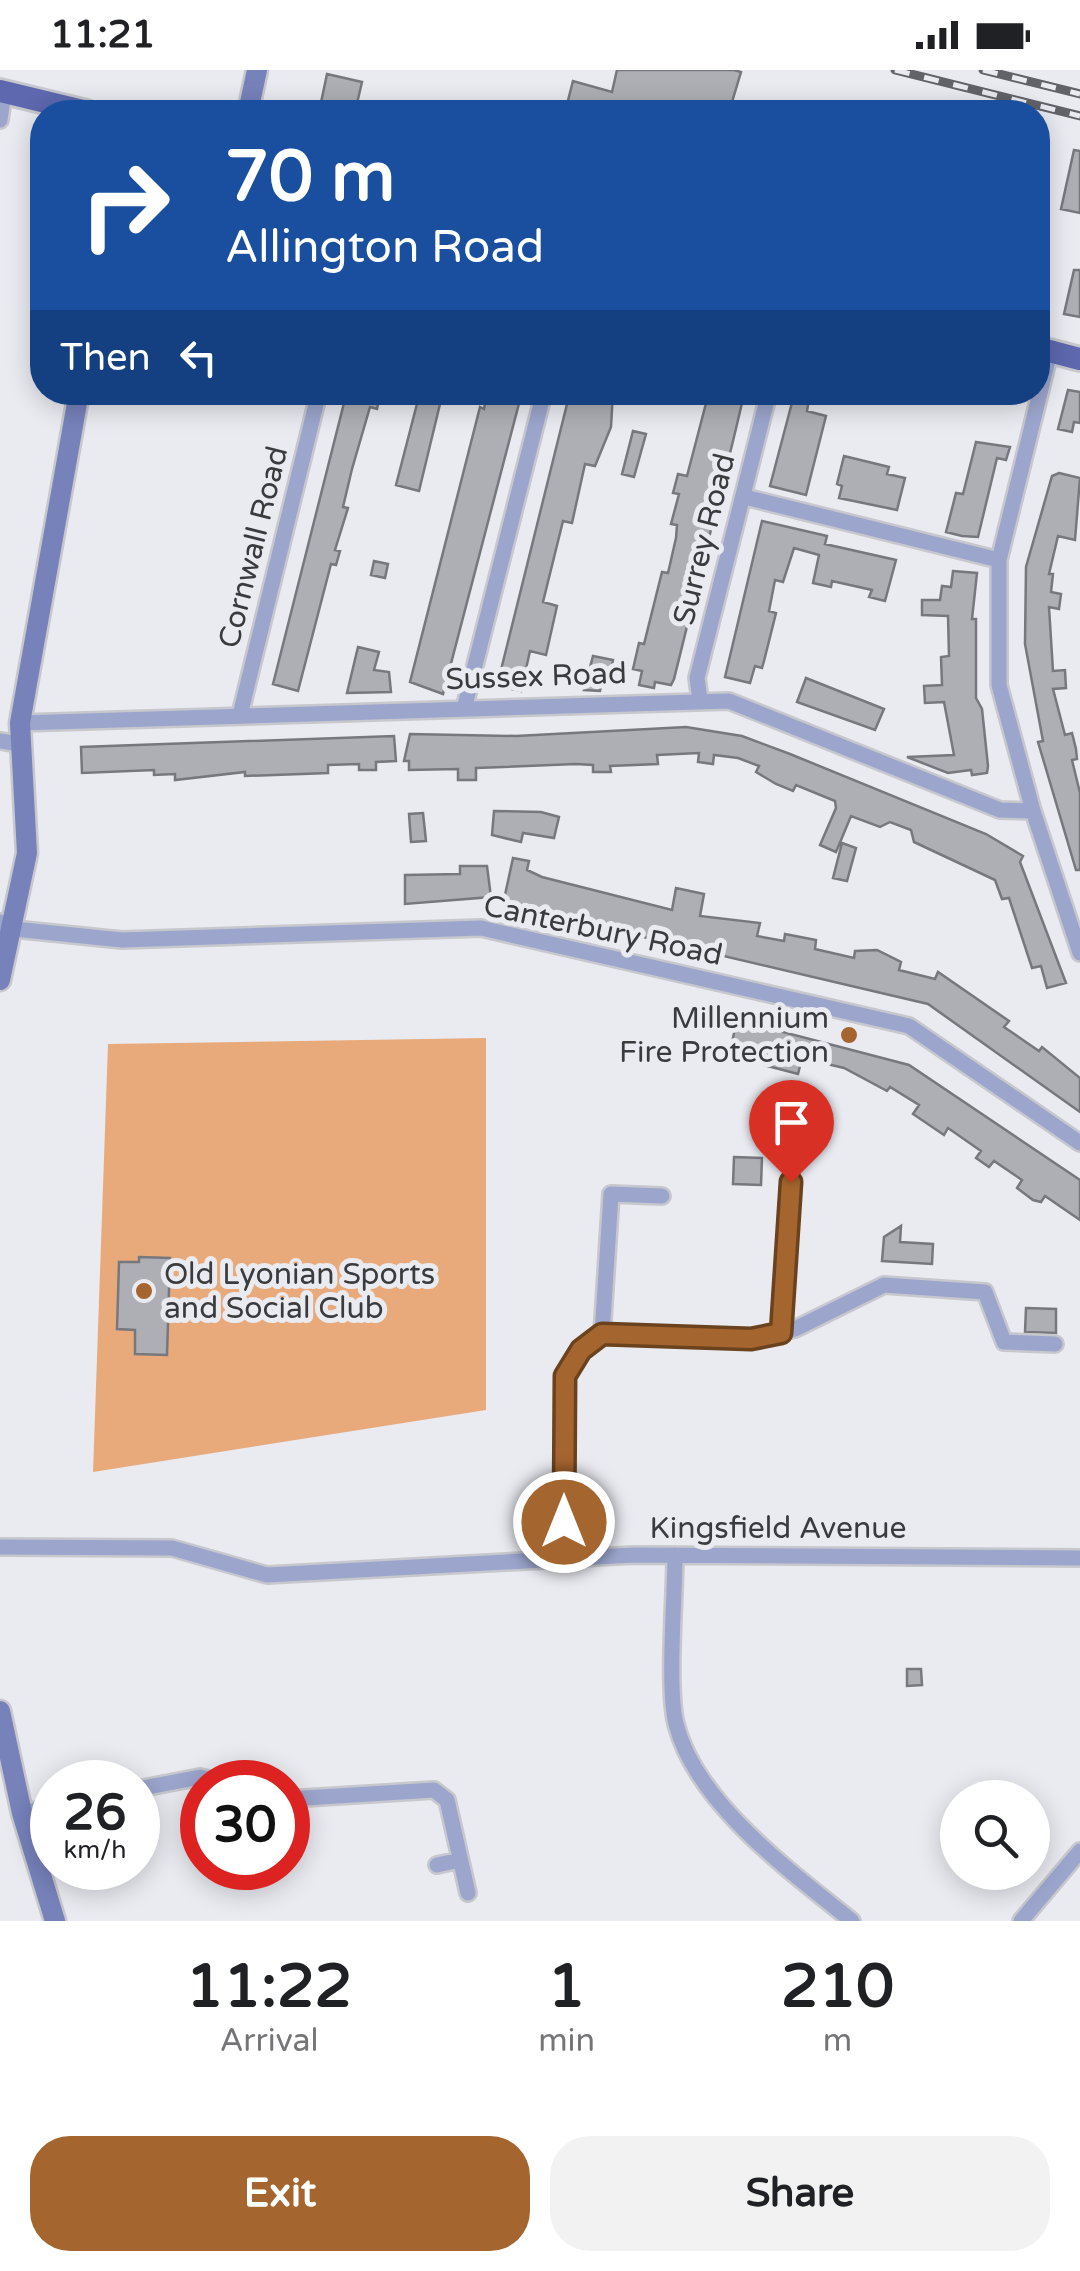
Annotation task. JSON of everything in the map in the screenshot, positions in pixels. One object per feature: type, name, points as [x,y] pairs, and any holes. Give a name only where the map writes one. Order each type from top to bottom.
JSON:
[{"type":"main road","points":[[2,92],[36,100]]},
{"type":"main road","points":[[1050,352],[1080,359]]},
{"type":"street","points":[[250,100],[256,70]]},
{"type":"street","points":[[0,120],[2,92]]},
{"type":"street","points":[[0,980],[7,926],[27,853],[13,736],[77,405]]},
{"type":"street","name":"Cornwall Road","points":[[240,715],[316,405]]},
{"type":"street","points":[[465,706],[541,405]]},
{"type":"street","name":"Surrey Road","points":[[700,700],[697,678],[765,405]]},
{"type":"street","points":[[1032,405],[1000,560],[999,685],[1033,811],[1080,954]]},
{"type":"street","points":[[744,496],[1000,560]]},
{"type":"street","name":"Sussex Road","points":[[13,736],[240,715],[729,701],[1000,810],[1033,811]]},
{"type":"street","name":"Canterbury Road","points":[[7,926],[122,940],[481,928],[909,1026],[1080,1144]]},
{"type":"street","points":[[781,1333],[791,1182]]},
{"type":"street","points":[[602,1334],[610,1194],[662,1196]]},
{"type":"street","points":[[564,1558],[565,1376],[581,1350],[602,1334],[751,1339],[781,1333],[884,1285],[986,1292],[1004,1342],[1056,1344]]},
{"type":"street","name":"Kingsfield Avenue","points":[[0,1547],[172,1548],[267,1575],[675,1555],[1080,1558]]},
{"type":"street","points":[[675,1555],[674,1720],[688,1762],[716,1800],[852,1921]]},
{"type":"street","points":[[0,1711],[2,1737],[48,1917]]},
{"type":"street","points":[[310,1798],[434,1790],[447,1800],[468,1894]]},
{"type":"street","points":[[22,1813],[30,1811]]},
{"type":"street","points":[[1021,1921],[1080,1851]]},
{"type":"street","points":[[437,1865],[460,1860]]},
{"type":"shaded area","points":[[486,1038],[486,1410],[93,1472],[108,1044]]},
{"type":"building","points":[[617,70],[741,72],[733,100],[568,100],[573,81],[612,92]]},
{"type":"building","points":[[327,74],[362,82],[358,100],[322,100]]},
{"type":"building","points":[[1074,150],[1080,151],[1080,213],[1061,209]]},
{"type":"building","points":[[1074,270],[1080,270],[1080,317],[1064,314]]},
{"type":"building","points":[[1068,390],[1080,392],[1080,423],[1074,422],[1072,432],[1058,429]]},
{"type":"building","points":[[343,405],[378,405],[377,409],[370,407],[352,469],[343,507],[348,508],[335,550],[340,551],[336,565],[331,564],[298,691],[273,684]]},
{"type":"building","points":[[417,405],[440,405],[419,491],[396,485]]},
{"type":"building","points":[[485,405],[519,405],[443,694],[410,682],[480,407],[484,409]]},
{"type":"building","points":[[567,405],[612,405],[611,427],[595,466],[585,464],[572,523],[563,521],[543,602],[557,606],[546,655],[530,651],[521,691],[497,686]]},
{"type":"building","points":[[706,405],[742,405],[674,679],[671,685],[655,682],[654,688],[639,685],[642,671],[633,669],[639,643],[644,644],[662,572],[668,573],[676,538],[677,525],[671,524],[679,494],[673,493],[678,474],[687,476]]},
{"type":"building","points":[[791,405],[808,405],[807,411],[826,416],[806,495],[770,486]]},
{"type":"building","points":[[633,431],[646,434],[634,477],[622,474]]},
{"type":"building","points":[[976,442],[1010,447],[1006,460],[997,458],[978,537],[962,536],[946,532],[956,493],[963,494]]},
{"type":"building","points":[[844,456],[889,467],[887,474],[905,478],[897,510],[839,498],[842,486],[837,484]]},
{"type":"building","points":[[1059,473],[1080,478],[1075,540],[1058,536],[1049,574],[1053,574],[1051,592],[1061,594],[1059,609],[1049,607],[1053,671],[1065,670],[1066,688],[1053,689],[1065,735],[1072,733],[1076,749],[1077,759],[1072,760],[1080,793],[1080,870],[1076,870],[1038,742],[1043,741],[1025,644],[1026,567],[1052,476]]},
{"type":"building","points":[[762,521],[827,536],[825,544],[896,560],[885,601],[869,597],[872,590],[832,581],[831,587],[813,583],[819,555],[794,548],[783,582],[775,580],[769,611],[776,613],[762,668],[755,666],[750,683],[725,677]]},
{"type":"building","points":[[374,561],[388,564],[385,578],[371,575]]},
{"type":"building","points":[[953,571],[977,573],[972,619],[976,619],[976,698],[982,709],[988,766],[987,773],[972,775],[971,770],[948,773],[907,757],[954,755],[944,702],[925,703],[924,686],[942,685],[941,657],[949,656],[948,616],[922,615],[922,600],[940,600],[942,586],[951,587]]},
{"type":"building","points":[[358,647],[379,652],[374,670],[389,672],[391,692],[347,693]]},
{"type":"building","points":[[593,656],[613,660],[610,675],[603,673],[600,691],[584,690]]},
{"type":"building","points":[[806,678],[884,709],[875,730],[797,702]]},
{"type":"building","points":[[686,727],[742,736],[790,754],[986,834],[1023,856],[1020,862],[1066,983],[1047,988],[1041,966],[1032,968],[1009,898],[1002,899],[995,880],[914,842],[911,830],[890,822],[880,827],[851,816],[836,852],[820,845],[836,808],[835,801],[796,785],[793,791],[776,784],[756,772],[759,766],[738,758],[714,755],[713,764],[698,762],[699,753],[657,755],[658,764],[610,766],[611,772],[593,772],[593,765],[576,764],[476,768],[476,780],[458,780],[458,769],[409,770],[409,761],[404,761],[410,734],[516,736]]},
{"type":"building","points":[[394,736],[396,761],[376,762],[376,770],[359,770],[359,764],[328,765],[328,773],[245,776],[245,772],[175,780],[175,774],[154,775],[154,770],[82,773],[81,747]]},
{"type":"building","points":[[494,811],[541,812],[559,817],[554,838],[523,833],[521,842],[492,835]]},
{"type":"building","points":[[423,813],[426,841],[411,842],[409,814]]},
{"type":"building","points":[[842,843],[856,848],[847,881],[833,878]]},
{"type":"building","points":[[513,858],[529,861],[527,870],[542,877],[672,910],[676,888],[704,894],[700,916],[760,923],[757,936],[784,941],[785,934],[816,940],[815,949],[854,958],[855,951],[877,950],[901,962],[899,970],[935,979],[938,972],[1009,1021],[1004,1027],[1039,1051],[1042,1047],[1080,1078],[1080,1112],[928,1004],[503,904]]},
{"type":"building","points":[[460,866],[487,866],[491,897],[405,904],[405,875],[460,874]]},
{"type":"building","points":[[737,1020],[909,1065],[1080,1180],[1080,1220],[1045,1196],[1041,1202],[1033,1200],[1017,1188],[1022,1180],[994,1161],[989,1167],[976,1158],[981,1151],[948,1128],[944,1135],[913,1114],[919,1105],[890,1087],[887,1091],[844,1068],[802,1058],[798,1074],[764,1065],[768,1050],[732,1042]]},
{"type":"building","points":[[734,1157],[762,1158],[761,1185],[733,1184]]},
{"type":"building","points":[[901,1226],[900,1242],[933,1244],[932,1264],[882,1261],[884,1237]]},
{"type":"building","name":"Old Lyonian Sports and Social Club","points":[[139,1257],[170,1258],[167,1355],[135,1354],[135,1330],[117,1329],[119,1262],[139,1262]]},
{"type":"building","points":[[1026,1308],[1056,1309],[1056,1333],[1025,1332]]},
{"type":"building","points":[[907,1669],[921,1669],[922,1685],[907,1686]]},
{"type":"railway","points":[[895,70],[1016,100]]},
{"type":"railway","points":[[983,70],[1080,94]]},
{"type":"railway","points":[[1050,109],[1080,116]]},
{"type":"place","name":"Millennium Fire Protection","points":[[849,1035]]},
{"type":"place","name":"Old Lyonian Sports and Social Club","points":[[144,1291]]},
{"type":"route","points":[[564,1522],[565,1376],[581,1350],[602,1334],[751,1339],[781,1333],[791,1182]]}]
